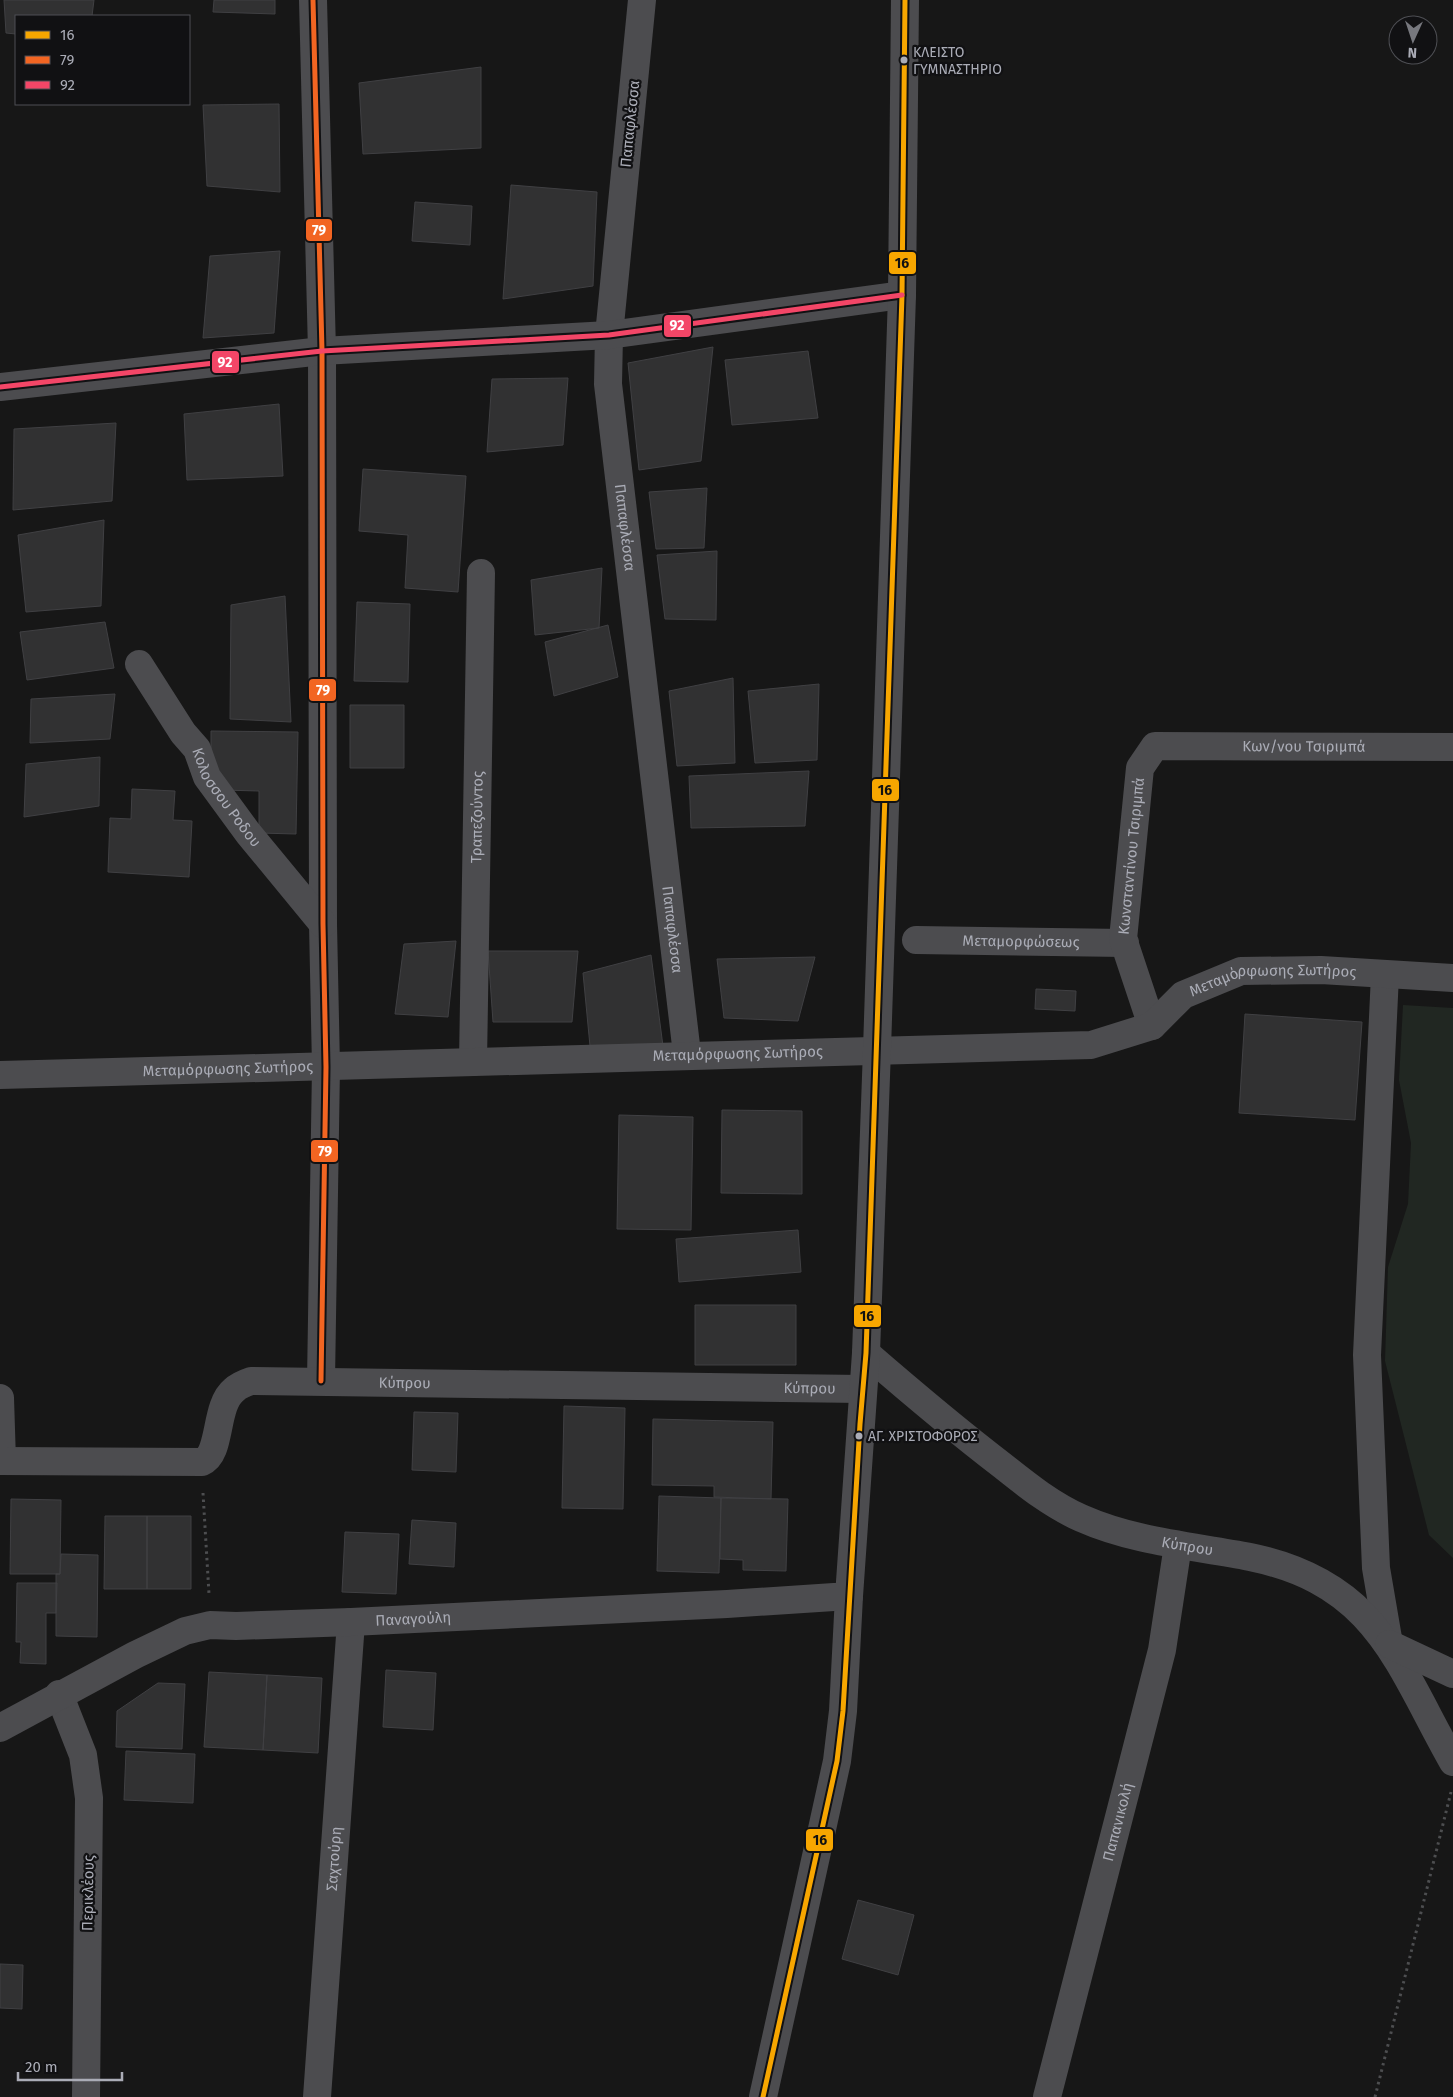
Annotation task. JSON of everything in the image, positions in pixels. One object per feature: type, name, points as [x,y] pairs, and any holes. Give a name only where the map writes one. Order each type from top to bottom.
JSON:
[{"type":"street","points":[[313,0],[322,351],[323,924],[326,1067],[321,1381]]},
{"type":"street","name":"Παπαφλέσσα","points":[[642,0],[609,335],[608,384],[687,1054]]},
{"type":"street","points":[[763,2097],[837,1761],[843,1711],[866,1353],[902,295],[905,0]]},
{"type":"street","points":[[0,387],[322,351],[609,335],[902,295]]},
{"type":"street","name":"Τραπεζούντος","points":[[473,1062],[480,573]]},
{"type":"street","name":"Κολοσσου Ροδου","points":[[139,664],[183,733],[196,749],[206,777],[248,833],[323,924]]},
{"type":"street","name":"Κων/νου Τσιριμπά","points":[[1155,746],[1453,747]]},
{"type":"street","name":"Κωνσταντίνου Τσιριμπά","points":[[1152,1026],[1123,940],[1140,768],[1155,746]]},
{"type":"street","name":"Μεταμορφώσεως","points":[[916,940],[1125,943]]},
{"type":"street","name":"Μεταμόρφωσης Σωτήρος","points":[[0,1075],[326,1067],[687,1054],[1092,1045],[1152,1026],[1183,995],[1241,970],[1321,970],[1453,978]]},
{"type":"street","points":[[1385,975],[1367,1355],[1376,1568],[1389,1644],[1453,1762]]},
{"type":"street","name":"Κύπρου","points":[[866,1353],[945,1423],[1054,1505],[1114,1532],[1251,1557],[1285,1566],[1310,1577],[1353,1602],[1389,1644]]},
{"type":"street","name":"Κύπρου","points":[[202,1462],[207,1460],[212,1451],[223,1406],[232,1390],[251,1381],[863,1389]]},
{"type":"street","points":[[0,1398],[1,1461],[202,1462]]},
{"type":"street","name":"Παπανικολή","points":[[1047,2097],[1162,1650],[1178,1545]]},
{"type":"street","name":"Παναγούλη","points":[[0,1728],[59,1694],[185,1631],[210,1625],[236,1626],[351,1622],[727,1604],[849,1596]]},
{"type":"street","name":"Σαχτούρη","points":[[318,2097],[351,1622]]},
{"type":"street","points":[[1389,1644],[1453,1674]]},
{"type":"street","name":"Περικλέους","points":[[59,1694],[83,1755],[89,1798],[86,2097]]},
{"type":"path","points":[[202,1462],[210,1625]]},
{"type":"path","points":[[1375,2097],[1453,1786]]},
{"type":"shaded area","points":[[1403,1005],[1453,1008],[1453,1558],[1429,1535],[1385,1361],[1388,1267],[1408,1204],[1411,1143],[1399,1080]]},
{"type":"building","points":[[4,0],[94,0],[92,15],[15,15],[15,34],[6,33]]},
{"type":"building","points":[[214,0],[275,0],[275,14],[213,12]]},
{"type":"building","points":[[481,67],[481,148],[363,154],[359,83]]},
{"type":"building","points":[[279,104],[280,192],[207,186],[203,105]]},
{"type":"building","points":[[511,185],[597,192],[593,286],[503,299]]},
{"type":"building","points":[[415,202],[472,206],[470,245],[412,241]]},
{"type":"building","points":[[280,251],[274,333],[203,338],[210,256]]},
{"type":"building","points":[[713,347],[701,461],[639,470],[628,363]]},
{"type":"building","points":[[808,351],[818,418],[732,425],[725,360]]},
{"type":"building","points":[[568,378],[563,445],[487,452],[492,379]]},
{"type":"building","points":[[279,404],[283,476],[187,480],[184,414]]},
{"type":"building","points":[[116,423],[112,501],[13,510],[14,429]]},
{"type":"building","points":[[363,469],[466,476],[458,592],[405,588],[408,535],[359,531]]},
{"type":"building","points":[[707,488],[704,548],[656,549],[649,492]]},
{"type":"building","points":[[104,520],[101,606],[26,612],[18,535]]},
{"type":"building","points":[[717,551],[716,620],[665,619],[657,555]]},
{"type":"building","points":[[602,568],[599,628],[535,635],[531,580]]},
{"type":"building","points":[[285,596],[291,722],[230,719],[231,605]]},
{"type":"building","points":[[357,602],[410,604],[408,682],[354,681]]},
{"type":"building","points":[[105,622],[114,668],[27,680],[20,632]]},
{"type":"building","points":[[608,625],[618,677],[554,696],[545,642]]},
{"type":"building","points":[[733,678],[735,763],[677,766],[669,691]]},
{"type":"building","points":[[819,684],[817,760],[755,763],[748,691]]},
{"type":"building","points":[[115,694],[110,739],[30,743],[31,699]]},
{"type":"building","points":[[350,705],[404,705],[404,768],[350,768]]},
{"type":"building","points":[[211,731],[298,732],[296,834],[259,833],[259,791],[221,790],[211,772]]},
{"type":"building","points":[[100,757],[99,806],[24,817],[26,764]]},
{"type":"building","points":[[809,771],[805,826],[691,828],[689,776]]},
{"type":"building","points":[[132,789],[175,791],[173,820],[192,821],[189,877],[108,872],[110,818],[131,819]]},
{"type":"building","points":[[456,941],[448,1017],[395,1014],[404,944]]},
{"type":"building","points":[[488,951],[578,951],[572,1022],[493,1022]]},
{"type":"building","points":[[651,955],[663,1046],[590,1046],[583,973]]},
{"type":"building","points":[[815,957],[798,1021],[724,1018],[717,959]]},
{"type":"building","points":[[1036,989],[1076,991],[1075,1011],[1035,1009]]},
{"type":"building","points":[[1245,1014],[1362,1022],[1355,1120],[1239,1113]]},
{"type":"building","points":[[722,1110],[802,1111],[802,1194],[721,1193]]},
{"type":"building","points":[[619,1115],[693,1117],[691,1230],[617,1229]]},
{"type":"building","points":[[798,1230],[801,1272],[679,1282],[676,1239]]},
{"type":"building","points":[[695,1305],[796,1305],[796,1365],[695,1365]]},
{"type":"building","points":[[564,1406],[625,1408],[623,1509],[562,1508]]},
{"type":"building","points":[[414,1412],[458,1413],[456,1472],[412,1470]]},
{"type":"building","points":[[653,1419],[773,1422],[771,1499],[714,1497],[714,1486],[652,1485]]},
{"type":"building","points":[[659,1496],[721,1498],[719,1573],[657,1571]]},
{"type":"building","points":[[721,1498],[788,1499],[786,1571],[743,1570],[743,1560],[720,1559]]},
{"type":"building","points":[[11,1499],[61,1500],[60,1574],[10,1574]]},
{"type":"building","points":[[105,1516],[147,1516],[147,1589],[104,1589]]},
{"type":"building","points":[[147,1516],[191,1516],[191,1589],[147,1589]]},
{"type":"building","points":[[412,1520],[456,1523],[454,1567],[409,1564]]},
{"type":"building","points":[[345,1532],[399,1534],[396,1594],[342,1592]]},
{"type":"building","points":[[61,1554],[98,1555],[97,1637],[56,1636],[56,1574],[60,1574]]},
{"type":"building","points":[[17,1583],[57,1583],[56,1613],[46,1613],[46,1664],[20,1663],[21,1642],[16,1642]]},
{"type":"building","points":[[386,1670],[436,1673],[433,1730],[383,1727]]},
{"type":"building","points":[[209,1672],[267,1675],[263,1750],[204,1747]]},
{"type":"building","points":[[267,1675],[322,1678],[318,1753],[263,1750]]},
{"type":"building","points":[[158,1683],[185,1684],[182,1749],[116,1747],[117,1711]]},
{"type":"building","points":[[126,1751],[195,1754],[193,1803],[124,1800]]},
{"type":"building","points":[[858,1900],[914,1915],[898,1975],[842,1959]]},
{"type":"building","points":[[0,1964],[23,1965],[22,2009],[0,2008]]},
{"type":"transit line","name":"79","points":[[313,0],[322,351],[323,924],[326,1067],[321,1381]]},
{"type":"transit line","name":"16","points":[[763,2097],[837,1761],[843,1711],[866,1353],[902,295],[905,0]]},
{"type":"transit line","name":"92","points":[[0,387],[322,351],[609,335],[902,295]]},
{"type":"place","name":"ΚΛΕΙΣΤΟ ΓΥΜΝΑΣΤΗΡΙΟ","points":[[904,60]]},
{"type":"place","name":"ΑΓ. ΧΡΙΣΤΟΦΟΡΟΣ","points":[[859,1436]]}]
